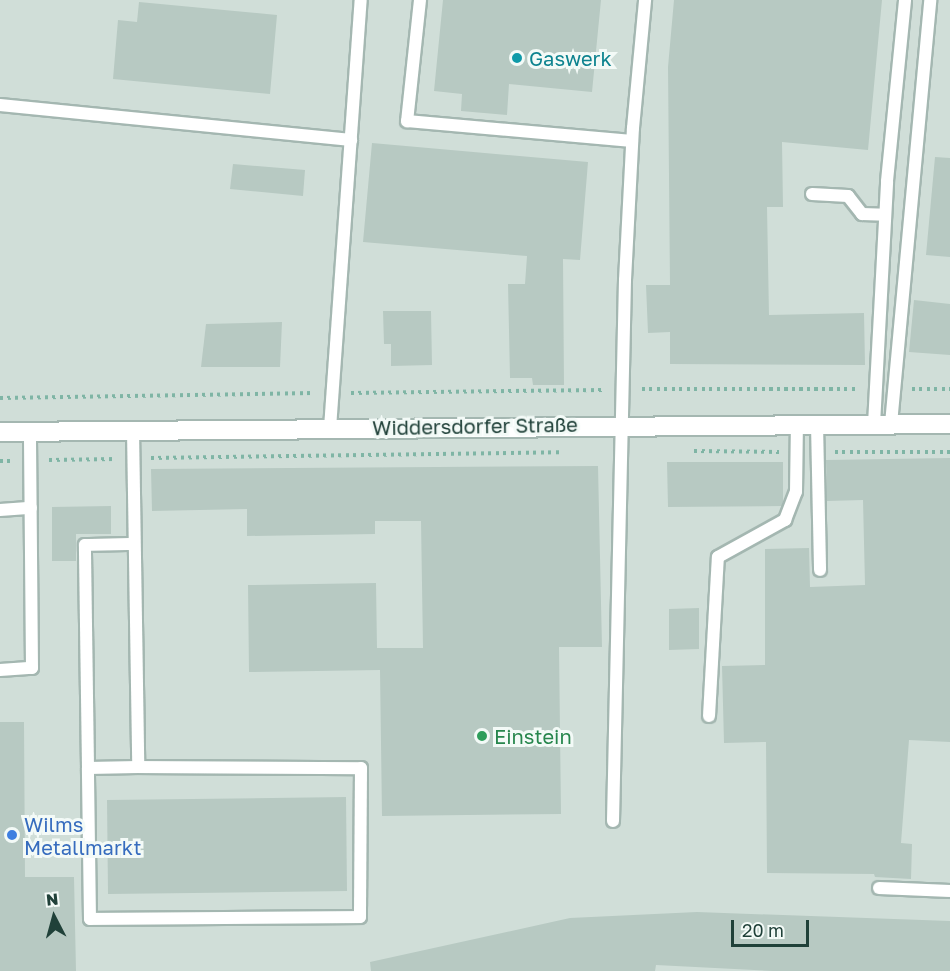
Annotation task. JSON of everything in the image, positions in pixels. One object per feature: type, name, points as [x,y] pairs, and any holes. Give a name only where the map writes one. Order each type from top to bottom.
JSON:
[{"type":"main road","name":"Widdersdorfer Straße","points":[[0,432],[620,424],[950,424]]},
{"type":"lane","points":[[330,428],[360,0]]},
{"type":"lane","points":[[420,0],[407,122],[632,141]]},
{"type":"lane","points":[[613,821],[620,424],[625,389],[625,280],[632,141],[645,0]]},
{"type":"lane","points":[[883,424],[876,389],[885,215],[905,0]]},
{"type":"lane","points":[[883,424],[893,389],[910,247],[930,0]]},
{"type":"lane","points":[[0,105],[351,140]]},
{"type":"lane","points":[[812,194],[848,196],[862,214],[885,215]]},
{"type":"lane","points":[[709,716],[718,557],[785,520],[796,492],[797,424]]},
{"type":"lane","points":[[817,424],[820,570]]},
{"type":"lane","points":[[132,430],[138,767]]},
{"type":"lane","points":[[0,670],[32,668],[30,432]]},
{"type":"lane","points":[[0,510],[31,507]]},
{"type":"lane","points":[[88,768],[361,768],[360,917],[90,919],[85,545],[134,544]]},
{"type":"lane","points":[[879,888],[950,891]]},
{"type":"path","points":[[0,398],[625,389],[876,389]]},
{"type":"path","points":[[893,389],[950,389]]},
{"type":"path","points":[[692,451],[798,452]]},
{"type":"path","points":[[0,461],[562,452]]},
{"type":"path","points":[[817,452],[950,452]]},
{"type":"shaded area","points":[[0,0],[950,0],[950,971],[0,971]]},
{"type":"building","name":"Gaswerk","points":[[443,0],[601,0],[592,92],[509,84],[507,115],[461,111],[462,94],[434,91]]},
{"type":"building","points":[[674,0],[882,0],[868,150],[782,142],[783,207],[767,207],[769,315],[864,313],[865,365],[670,364],[670,332],[648,333],[646,285],[670,285],[668,67]]},
{"type":"building","points":[[139,2],[277,15],[270,94],[113,79],[118,20],[137,22]]},
{"type":"building","points":[[372,143],[588,162],[580,260],[563,259],[564,385],[533,385],[532,378],[510,378],[508,284],[525,284],[527,256],[363,242]]},
{"type":"building","points":[[935,157],[950,158],[950,257],[926,255]]},
{"type":"building","points":[[233,164],[305,170],[303,196],[230,189]]},
{"type":"building","points":[[914,300],[950,304],[950,355],[909,352]]},
{"type":"building","points":[[383,311],[431,311],[432,365],[391,366],[391,344],[384,344]]},
{"type":"building","points":[[282,322],[280,367],[201,367],[206,324]]},
{"type":"building","points":[[950,458],[950,742],[909,740],[901,843],[912,844],[911,879],[875,877],[874,874],[767,873],[766,742],[724,743],[722,666],[765,665],[765,549],[809,548],[810,587],[865,585],[863,500],[827,501],[826,460]]},
{"type":"building","points":[[667,462],[783,462],[782,506],[668,507]]},
{"type":"building","points":[[598,466],[602,647],[559,647],[561,814],[382,816],[380,670],[249,672],[248,585],[376,583],[377,648],[423,648],[421,521],[375,521],[375,534],[247,536],[247,509],[152,511],[151,469]]},
{"type":"building","points":[[111,506],[111,534],[76,534],[76,561],[52,561],[52,507]]},
{"type":"building","points":[[699,608],[699,649],[669,650],[669,609]]},
{"type":"building","points":[[0,722],[24,722],[25,877],[74,877],[76,971],[0,971]]},
{"type":"building","points":[[346,797],[347,891],[108,894],[107,800]]},
{"type":"building","points":[[697,912],[950,921],[950,971],[773,971],[656,965],[655,971],[371,971],[370,962],[570,918]]},
{"type":"place","name":"Gaswerk","points":[[517,58]]},
{"type":"place","name":"Einstein","points":[[482,736]]},
{"type":"place","name":"Wilms Metallmarkt","points":[[12,835]]}]
